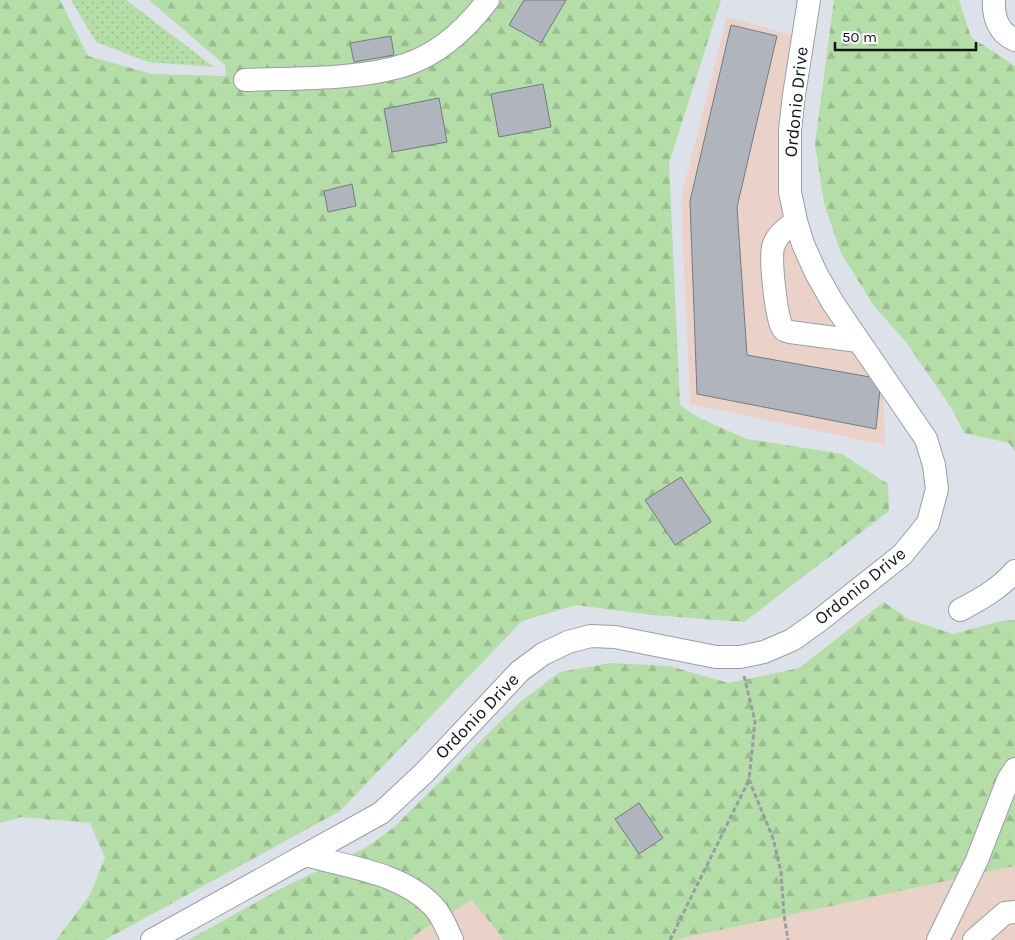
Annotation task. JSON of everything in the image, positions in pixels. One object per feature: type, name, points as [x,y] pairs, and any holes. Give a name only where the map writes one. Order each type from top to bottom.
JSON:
[{"type":"street","points":[[245,80],[366,73],[405,65],[435,51],[464,29],[488,0]]},
{"type":"street","name":"Ordonio Drive","points":[[152,940],[381,813],[424,772],[520,671],[543,654],[568,642],[591,636],[615,637],[716,657],[740,657],[764,652],[792,640],[902,555],[928,523],[937,489],[934,465],[926,438],[858,341],[816,273],[803,244],[796,221],[790,192],[790,130],[809,0]]},
{"type":"street","points":[[994,0],[996,21],[1002,32],[1015,40]]},
{"type":"street","points":[[796,221],[778,237],[773,247],[775,291],[781,325],[784,330],[790,332],[858,341]]},
{"type":"street","points":[[960,610],[985,597],[1004,583],[1015,571]]},
{"type":"street","points":[[938,940],[977,860],[1008,780],[1015,769]]},
{"type":"street","points":[[332,841],[366,872]]},
{"type":"street","points":[[305,855],[395,879],[415,889],[435,907],[452,940]]},
{"type":"street","points":[[974,940],[1012,910]]},
{"type":"path","points":[[670,940],[749,780],[755,721],[740,657]]},
{"type":"path","points":[[749,780],[775,847],[781,872],[788,940]]},
{"type":"shaded area","points":[[727,17],[802,38],[787,193],[883,379],[885,445],[690,404],[681,197]]},
{"type":"shaded area","points":[[1015,866],[1015,940],[674,940]]},
{"type":"shaded area","points":[[472,900],[504,940],[410,940],[421,931]]},
{"type":"green space","points":[[0,0],[60,0],[88,56],[152,74],[226,76],[225,65],[149,0],[721,0],[669,163],[680,405],[699,418],[747,439],[842,454],[888,484],[889,511],[744,622],[652,615],[576,605],[522,621],[340,811],[105,940],[56,940],[90,895],[105,858],[90,823],[22,817],[0,823]]},
{"type":"green space","points":[[71,0],[126,0],[214,67],[148,62],[96,42]]},
{"type":"green space","points":[[834,0],[959,0],[971,37],[1015,66],[1015,452],[1009,443],[964,433],[954,412],[906,342],[874,306],[841,253],[824,203],[815,144]]},
{"type":"green space","points":[[884,602],[908,619],[953,634],[1001,621],[1015,620],[1015,866],[674,940],[504,940],[472,900],[421,931],[410,940],[188,940],[284,887],[367,847],[392,829],[519,703],[560,672],[611,663],[669,666],[729,683],[799,668]]},
{"type":"building","points":[[524,0],[566,0],[541,43],[509,25]]},
{"type":"building","points":[[731,25],[777,36],[737,207],[747,355],[881,379],[876,429],[697,394],[690,201]]},
{"type":"building","points":[[391,36],[394,55],[354,62],[350,43]]},
{"type":"building","points":[[543,84],[551,127],[499,137],[491,94]]},
{"type":"building","points":[[439,98],[447,142],[392,152],[384,109]]},
{"type":"building","points":[[352,184],[356,206],[328,212],[324,191]]},
{"type":"building","points":[[681,477],[711,522],[675,545],[645,500]]},
{"type":"building","points":[[639,803],[663,838],[639,854],[615,819]]}]
